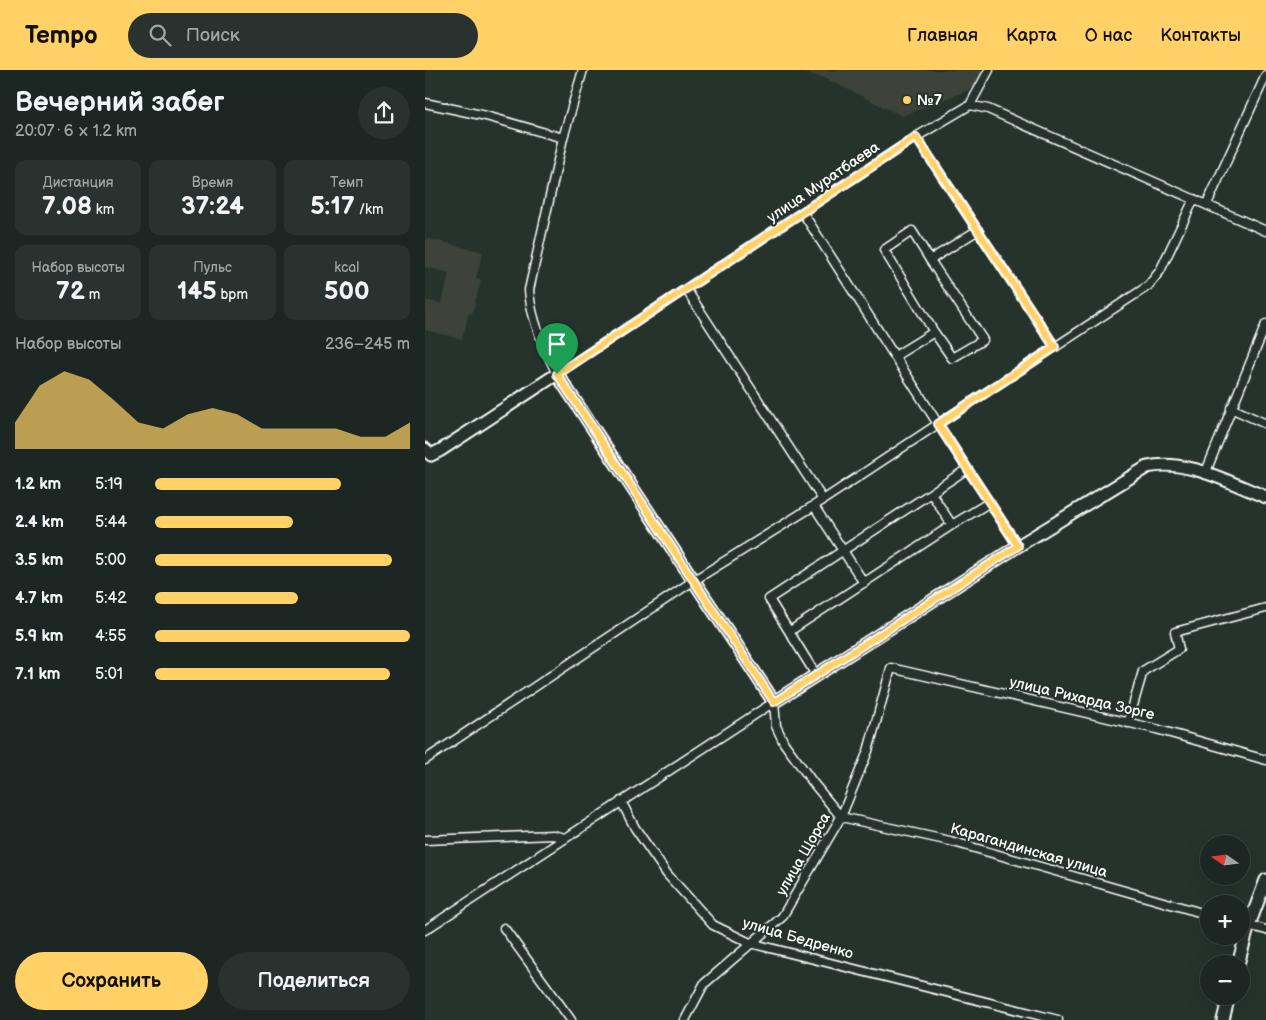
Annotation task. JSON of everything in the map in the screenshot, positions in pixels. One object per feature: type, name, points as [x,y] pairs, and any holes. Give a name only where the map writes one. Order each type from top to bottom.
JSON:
[{"type":"street","points":[[583,70],[563,138],[529,290],[530,305],[537,330],[557,374],[774,702],[775,726],[784,743],[841,817]]},
{"type":"street","points":[[989,70],[970,105],[988,109],[1266,230]]},
{"type":"street","points":[[1207,204],[1266,75]]},
{"type":"street","points":[[425,104],[486,116],[563,138]]},
{"type":"street","name":"улица Муратбаева","points":[[427,455],[557,374],[916,137],[970,105]]},
{"type":"street","points":[[916,137],[1055,347]]},
{"type":"street","points":[[425,760],[693,581],[814,506],[1151,283],[1160,271],[1194,199]]},
{"type":"street","points":[[803,213],[1018,546]]},
{"type":"street","points":[[930,260],[978,230]]},
{"type":"street","points":[[912,231],[930,260],[983,340],[952,358],[884,250],[912,231]]},
{"type":"street","points":[[686,289],[823,500]]},
{"type":"street","points":[[1205,474],[1266,324]]},
{"type":"street","points":[[895,356],[934,332]]},
{"type":"street","points":[[1231,408],[1266,424]]},
{"type":"street","points":[[425,930],[816,675],[1147,466],[1174,464],[1266,497]]},
{"type":"street","points":[[816,675],[769,599],[967,469]]},
{"type":"street","points":[[931,493],[952,525]]},
{"type":"street","points":[[790,631],[990,502]]},
{"type":"street","points":[[814,506],[864,583]]},
{"type":"street","points":[[1129,723],[1143,671],[1179,649],[1175,632],[1266,608]]},
{"type":"street","name":"улица Рихарда Зорге","points":[[891,668],[1129,723],[1266,760]]},
{"type":"street","name":"улица Щорса","points":[[685,1020],[704,984],[750,942],[782,917],[841,817],[868,751],[891,668]]},
{"type":"street","name":"улица Бедренко","points":[[621,801],[635,828],[667,874],[713,925],[750,942],[1058,1020]]},
{"type":"street","name":"Карагандинская улица","points":[[841,817],[950,841],[1200,912]]},
{"type":"street","points":[[425,840],[553,835],[565,838]]},
{"type":"street","points":[[1250,914],[1266,880]]},
{"type":"street","points":[[1250,925],[1266,930]]},
{"type":"street","points":[[504,928],[571,1020]]},
{"type":"street","points":[[1223,1020],[1227,1005]]},
{"type":"shaded area","name":"№7","points":[[794,70],[993,70],[986,83],[902,116],[827,79]]},
{"type":"shaded area","points":[[425,238],[483,252],[476,278],[481,280],[472,314],[469,313],[462,339],[425,330],[425,300],[442,304],[449,273],[425,267]]},
{"type":"place","name":"№7","points":[[907,100]]},
{"type":"route","points":[[916,137],[1055,347],[938,424],[1018,546],[774,702],[557,374],[916,137]]}]
